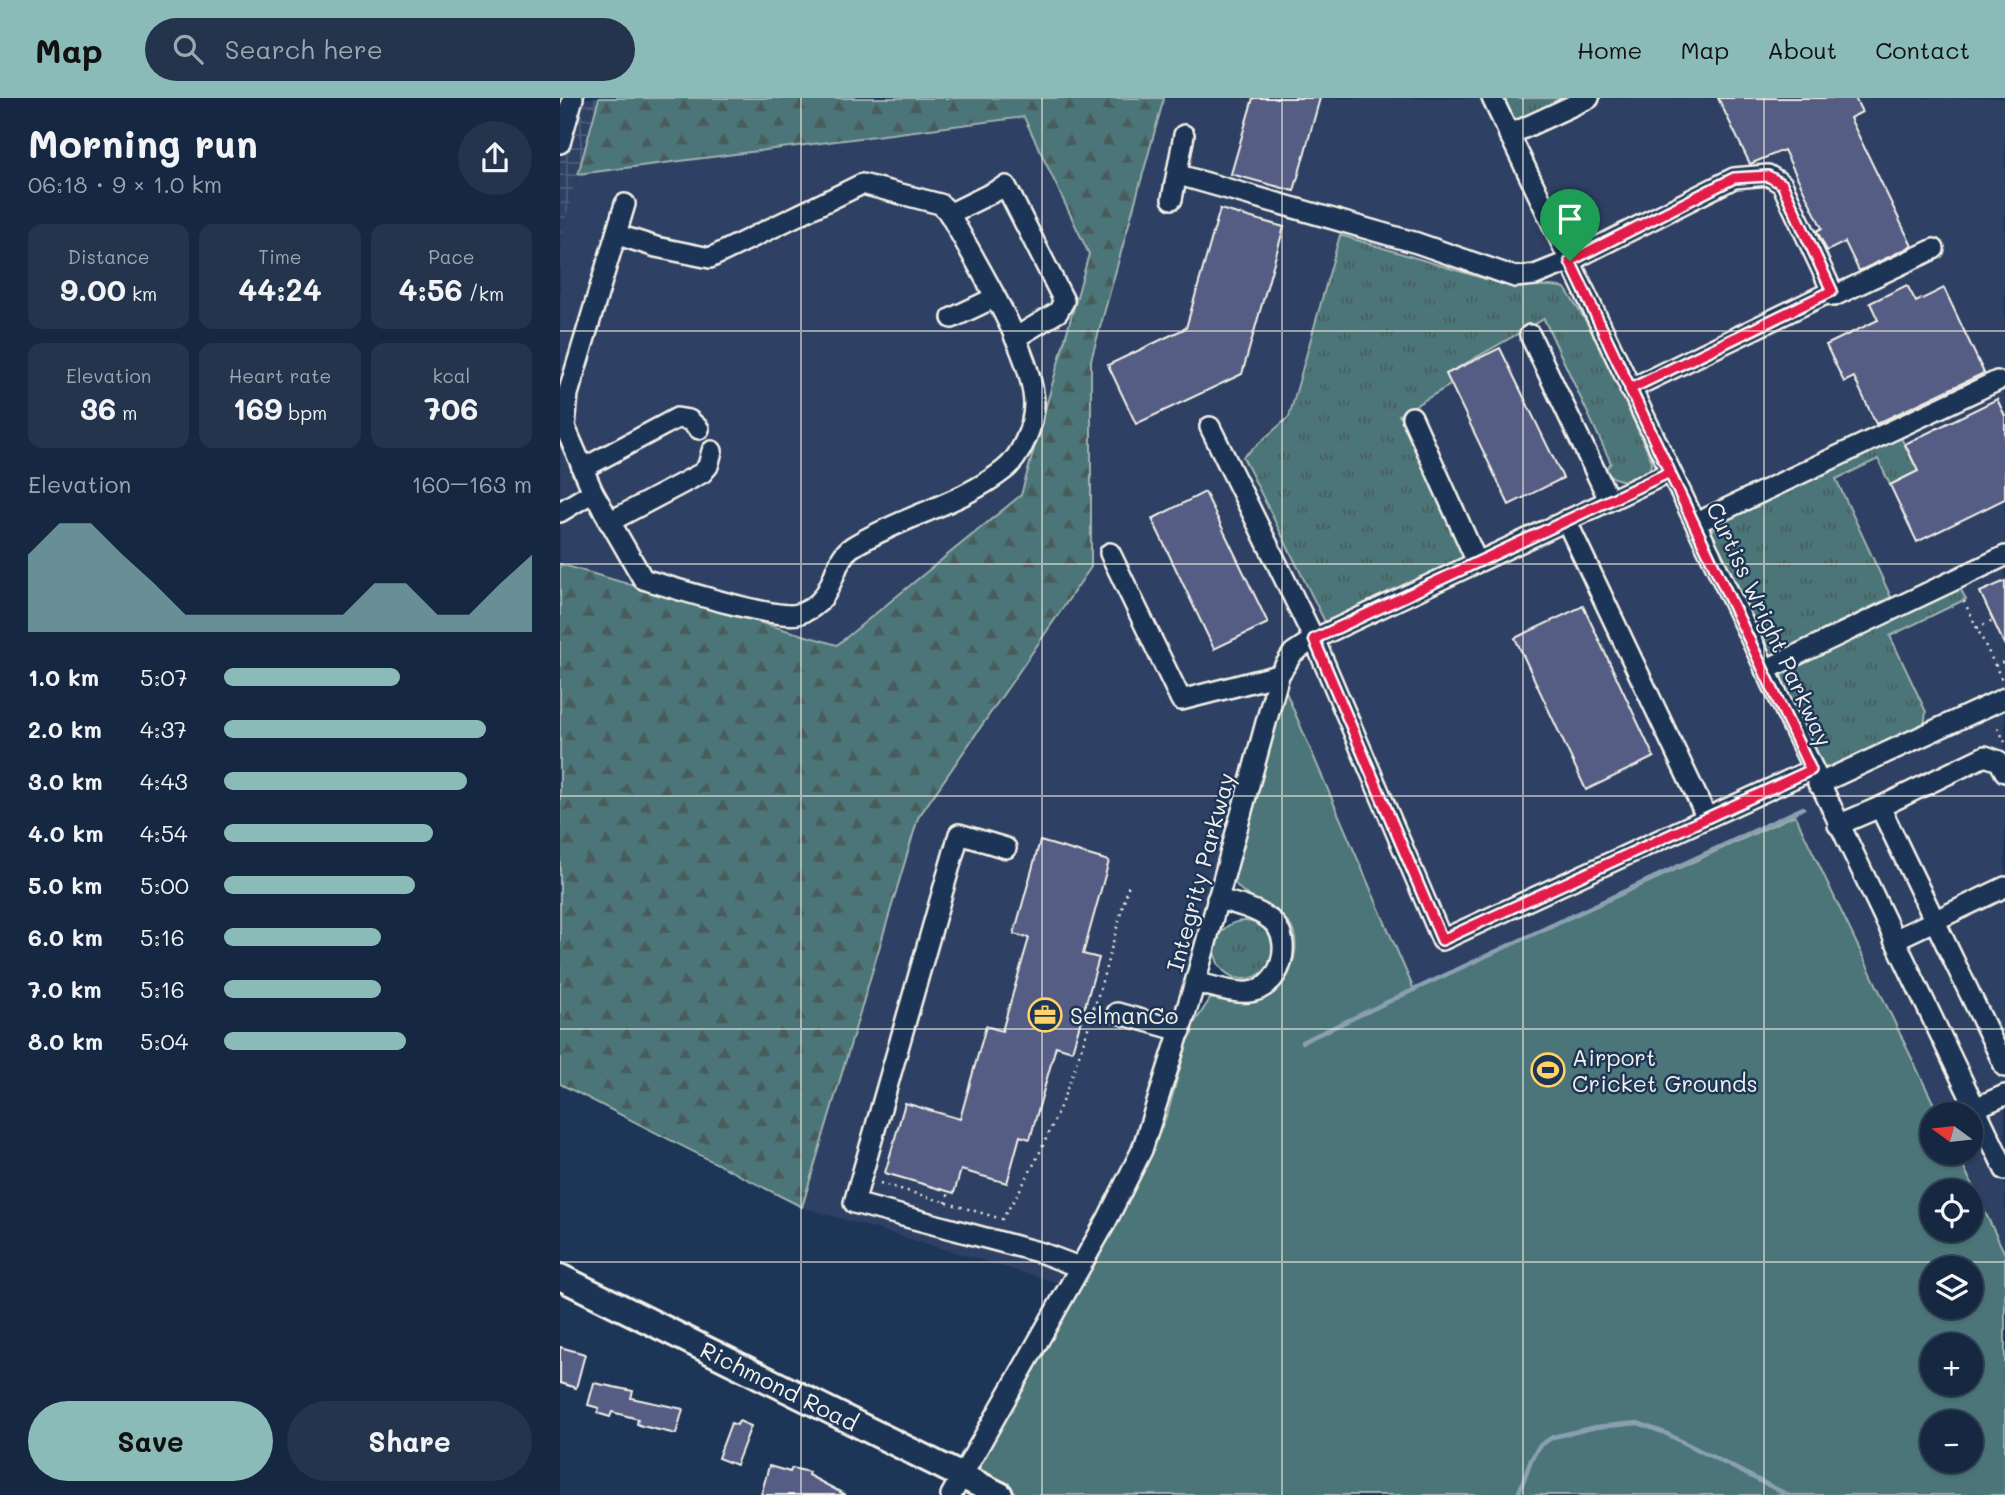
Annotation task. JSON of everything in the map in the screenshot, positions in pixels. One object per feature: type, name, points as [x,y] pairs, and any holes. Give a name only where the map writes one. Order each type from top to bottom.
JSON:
[{"type":"main road","name":"Richmond Road","points":[[560,1277],[956,1485],[1000,1495]]},
{"type":"street","points":[[560,143],[573,98]]},
{"type":"street","name":"Curtiss Wright Parkway","points":[[1492,98],[1972,1102]]},
{"type":"street","points":[[1509,135],[1589,98]]},
{"type":"street","points":[[1172,199],[1179,175],[1177,160],[1184,135]]},
{"type":"street","points":[[1179,175],[1416,243],[1516,277],[1535,275],[1570,261],[1734,178],[1768,176],[1782,184],[1834,296],[1934,249]]},
{"type":"street","points":[[618,235],[668,250],[710,258],[862,184],[940,204],[949,214],[1025,358],[1034,404],[1025,439],[1005,470],[849,549],[825,596],[814,607],[796,615],[781,614],[643,579],[593,492],[565,427],[568,394],[618,235],[625,204]]},
{"type":"street","points":[[949,214],[1006,186],[1064,301],[1058,312],[1014,338]]},
{"type":"street","points":[[1630,389],[1832,291]]},
{"type":"street","points":[[952,318],[994,298]]},
{"type":"street","points":[[1530,335],[1609,500]]},
{"type":"street","points":[[1696,523],[1997,381]]},
{"type":"street","points":[[1412,417],[1477,562]]},
{"type":"street","points":[[582,469],[677,418],[689,420],[699,429]]},
{"type":"street","points":[[1210,427],[1314,639],[1442,940],[1707,818],[1815,777],[2005,698]]},
{"type":"street","points":[[609,522],[702,473],[708,466],[712,451]]},
{"type":"street","name":"Integrity Parkway","points":[[956,1485],[1142,1150],[1181,1031],[1279,675],[1293,653],[1314,639],[1670,472]]},
{"type":"street","points":[[560,512],[593,492]]},
{"type":"street","points":[[1566,520],[1707,818]]},
{"type":"street","points":[[1110,553],[1181,700],[1279,675]]},
{"type":"street","points":[[1765,670],[2005,556]]},
{"type":"street","points":[[1838,825],[1985,756],[1999,761],[2005,772]]},
{"type":"street","points":[[1881,807],[2005,1067]]},
{"type":"street","points":[[1006,848],[959,834],[854,1203],[1042,1253],[1079,1266]]},
{"type":"street","points":[[1894,940],[2005,887]]},
{"type":"street","points":[[1195,982],[1248,993],[1264,988],[1277,974],[1283,956],[1283,938],[1272,921],[1234,903],[1217,899]]},
{"type":"street","points":[[1117,1013],[1181,1031]]},
{"type":"street","points":[[1983,1105],[2005,1095]]},
{"type":"street","name":"Curtiss Wright Parkway","points":[[1983,1125],[2005,1170]]},
{"type":"path","points":[[1964,601],[2005,687]]},
{"type":"path","points":[[1977,628],[1993,620]]},
{"type":"path","points":[[1995,666],[2005,661]]},
{"type":"path","points":[[1998,728],[2005,742]]},
{"type":"path","points":[[880,1184],[1002,1219],[1020,1193],[1061,1111],[1129,884]]},
{"type":"path","points":[[946,1203],[949,1192]]},
{"type":"shaded area","points":[[560,98],[599,98],[560,238]]},
{"type":"shaded area","points":[[1163,98],[2005,98],[2005,1254],[1983,1208],[1983,1179],[1969,1179],[1963,1166],[1983,1166],[1983,1102],[1933,1102],[1795,815],[1414,991],[1279,676],[1142,1150],[1068,1286],[802,1207],[918,818],[1091,567],[1091,360]]},
{"type":"shaded area","points":[[1025,117],[1089,254],[1021,495],[837,645],[560,564],[560,238],[578,174]]},
{"type":"green space","points":[[599,98],[1164,98],[1091,360],[1091,567],[918,818],[802,1207],[560,1084],[560,564],[837,645],[1021,495],[1089,254],[1024,117],[578,174]]},
{"type":"green space","points":[[1501,98],[1574,98],[1527,121],[1510,117]]},
{"type":"green space","points":[[1340,235],[1505,285],[1565,288],[1594,334],[1652,461],[1648,474],[1620,480],[1604,471],[1611,463],[1544,319],[1447,374],[1452,384],[1399,415],[1418,451],[1465,560],[1326,624],[1243,457],[1289,417]]},
{"type":"green space","points":[[1899,434],[1918,471],[1890,485],[1878,459],[1836,479],[1891,597],[1771,656],[1711,532],[1729,517]]},
{"type":"green space","points":[[1960,588],[1966,599],[1890,636],[1926,712],[1924,726],[1831,768],[1821,765],[1780,679],[1784,672]]},
{"type":"green space","name":"Airport Cricket Grounds","points":[[1285,690],[1414,990],[1795,815],[1933,1102],[1920,1102],[1920,1166],[1963,1166],[1969,1179],[1920,1179],[1920,1242],[1983,1242],[1983,1208],[2005,1254],[2005,1495],[1000,1495],[961,1475],[1115,1227],[1143,1173],[1168,1112],[1191,1028],[1210,999],[1259,997],[1278,988],[1286,978],[1296,945],[1293,930],[1274,910],[1239,888],[1232,877]]},
{"type":"green space","points":[[1244,921],[1260,926],[1268,934],[1273,950],[1268,966],[1260,974],[1244,979],[1228,974],[1220,966],[1215,950],[1220,934],[1228,926]]},
{"type":"building","points":[[1253,98],[1320,98],[1294,191],[1231,174]]},
{"type":"building","points":[[1718,98],[1855,98],[1862,112],[1850,118],[1912,246],[1859,271],[1845,242],[1827,251],[1817,231],[1822,228],[1784,150],[1750,164]]},
{"type":"building","points":[[1220,209],[1284,227],[1242,374],[1136,424],[1108,365],[1186,328]]},
{"type":"building","points":[[1907,285],[1916,302],[1944,288],[1984,373],[1876,424],[1854,377],[1844,382],[1826,345],[1878,320],[1870,303]]},
{"type":"building","points":[[1500,348],[1563,478],[1509,505],[1446,374]]},
{"type":"building","points":[[1997,399],[2005,416],[2005,499],[1917,542],[1890,485],[1918,471],[1905,444]]},
{"type":"building","points":[[1205,492],[1268,623],[1214,649],[1152,519]]},
{"type":"building","points":[[2005,581],[2005,646],[1980,592]]},
{"type":"building","points":[[1583,606],[1654,757],[1586,790],[1515,638]]},
{"type":"building","name":"SelmanCo","points":[[1040,841],[1109,861],[1083,954],[1099,958],[1072,1051],[1056,1046],[1030,1139],[1020,1136],[1007,1183],[961,1170],[954,1193],[885,1173],[905,1103],[960,1119],[986,1026],[1002,1031],[1029,938],[1014,934]]},
{"type":"building","points":[[560,1347],[585,1354],[576,1388],[560,1383]]},
{"type":"building","points":[[594,1383],[633,1391],[631,1398],[683,1409],[676,1434],[642,1426],[637,1424],[638,1419],[612,1412],[610,1417],[597,1413],[599,1408],[588,1405]]},
{"type":"building","points":[[739,1421],[751,1426],[736,1465],[718,1458],[731,1423],[737,1425]]},
{"type":"building","points":[[769,1466],[790,1472],[792,1468],[809,1472],[808,1475],[846,1495],[761,1495]]},
{"type":"waterway","points":[[1302,1042],[1803,808]]},
{"type":"waterway","points":[[1518,1495],[1539,1446],[1553,1437],[1596,1427],[1638,1423],[1665,1433],[1788,1495]]},
{"type":"place","name":"SelmanCo","points":[[1045,1015]]},
{"type":"place","name":"Airport Cricket Grounds","points":[[1548,1070]]},
{"type":"route","points":[[1570,261],[1630,389],[1670,472],[1314,639],[1442,940],[1811,770],[1696,523],[1630,389],[1832,291],[1782,184],[1768,176],[1734,178],[1570,261]]}]
